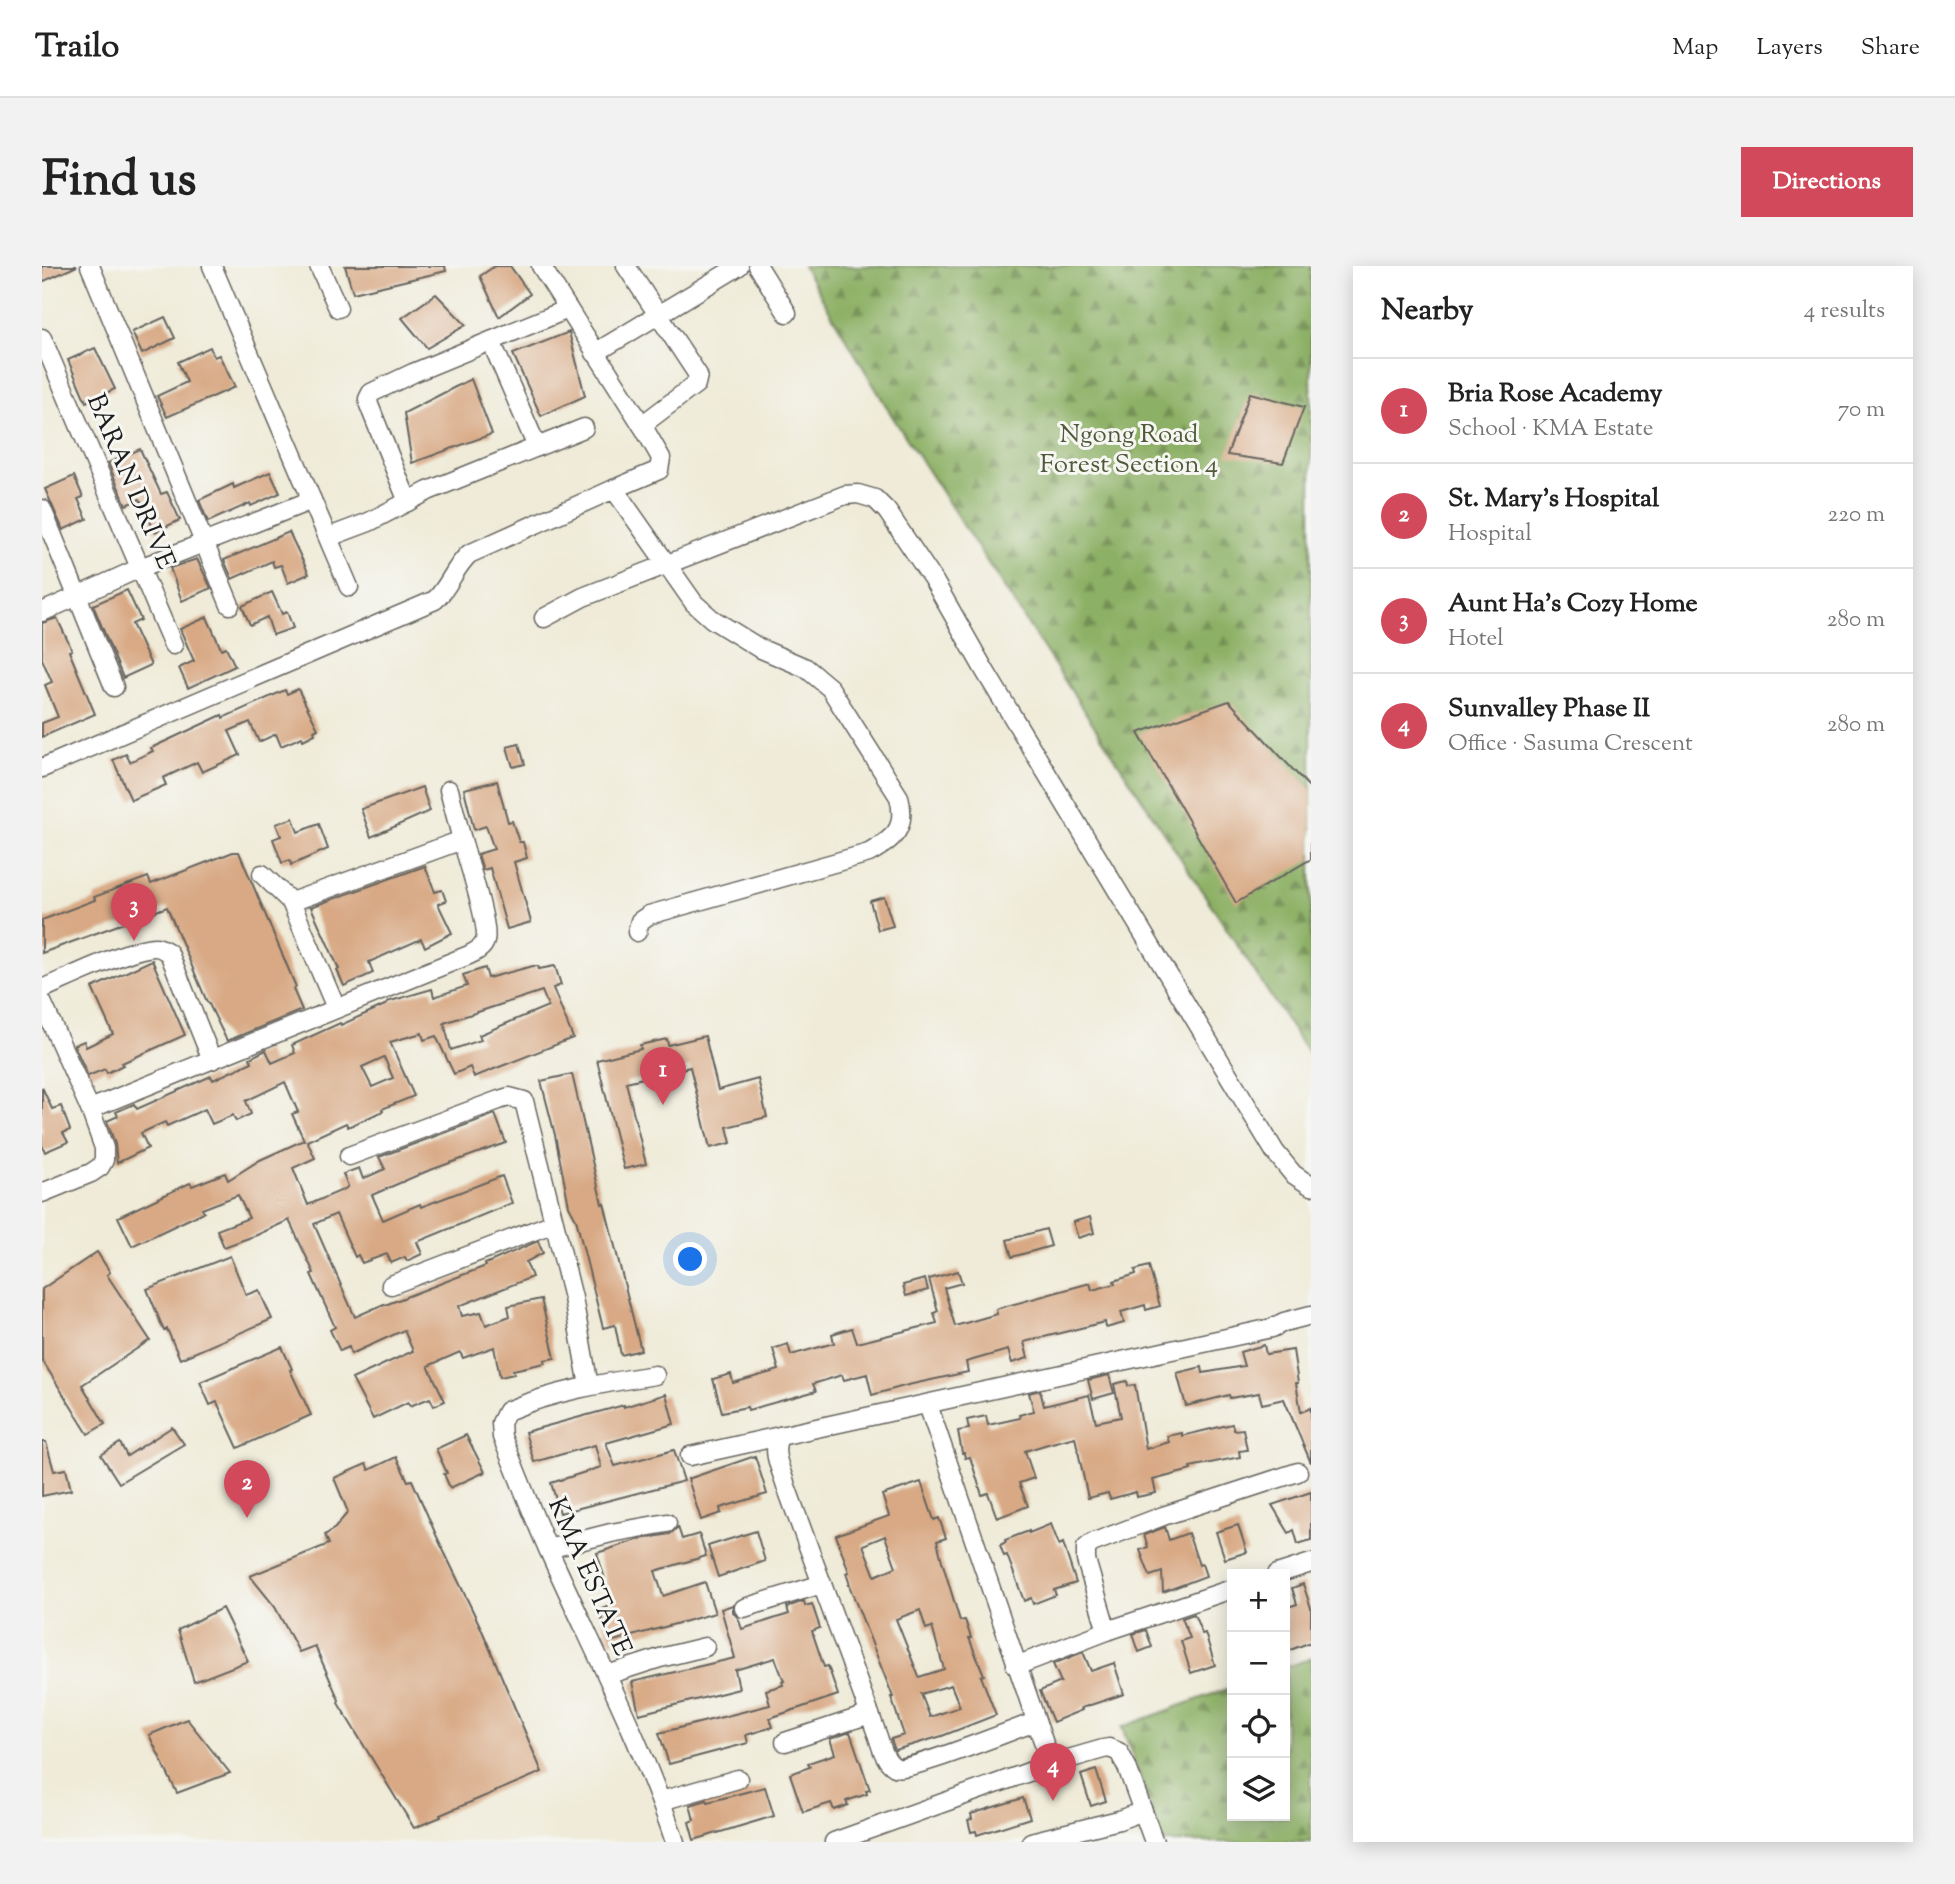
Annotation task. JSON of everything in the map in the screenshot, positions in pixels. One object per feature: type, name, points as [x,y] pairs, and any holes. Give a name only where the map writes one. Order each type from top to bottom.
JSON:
[{"type":"street","points":[[90,266],[230,606]]},
{"type":"street","points":[[212,266],[349,587]]},
{"type":"street","points":[[319,266],[338,308]]},
{"type":"street","points":[[42,768],[435,600],[444,592],[458,565],[468,555],[659,470],[660,458],[642,425],[541,266]]},
{"type":"street","points":[[626,266],[698,375],[696,384],[642,425]]},
{"type":"street","points":[[595,353],[738,266]]},
{"type":"street","points":[[758,266],[787,313]]},
{"type":"street","points":[[408,502],[372,414],[369,396],[375,390],[413,373],[568,309]]},
{"type":"street","name":"BARAN DRIVE","points":[[42,338],[173,645]]},
{"type":"street","points":[[491,341],[537,447]]},
{"type":"street","points":[[329,537],[369,522],[428,491],[584,428]]},
{"type":"street","points":[[614,489],[694,603],[712,620],[759,648],[806,668],[830,688],[898,797],[902,811],[900,825],[892,836],[869,853],[657,912],[640,922],[637,932]]},
{"type":"street","points":[[544,618],[583,597],[845,495],[858,494],[875,499],[887,512],[934,581],[985,671],[1276,1152],[1293,1174],[1311,1186]]},
{"type":"street","points":[[42,612],[140,568],[312,500]]},
{"type":"street","points":[[42,509],[114,687]]},
{"type":"street","points":[[90,1110],[481,948],[486,940],[483,917],[449,790]]},
{"type":"street","points":[[291,902],[463,839]]},
{"type":"street","points":[[262,874],[291,902],[336,1008]]},
{"type":"street","points":[[42,989],[125,955],[159,947],[169,953],[212,1060]]},
{"type":"street","points":[[42,1002],[104,1148],[104,1160],[100,1167],[42,1193]]},
{"type":"street","points":[[349,1156],[499,1100],[509,1097],[524,1101],[573,1298],[589,1386]]},
{"type":"street","points":[[391,1285],[555,1223]]},
{"type":"street","points":[[690,1456],[1272,1328],[1311,1315]]},
{"type":"street","name":"KMA ESTATE","points":[[655,1375],[589,1386],[524,1404],[507,1411],[501,1423],[502,1437],[548,1549],[607,1675],[661,1801],[675,1842]]},
{"type":"street","points":[[928,1405],[1051,1764]]},
{"type":"street","points":[[780,1436],[775,1447],[777,1456],[886,1758],[898,1768],[919,1764],[1035,1722]]},
{"type":"street","points":[[1107,1631],[1086,1560],[1086,1548],[1139,1525],[1298,1472]]},
{"type":"street","points":[[548,1549],[611,1533],[667,1523]]},
{"type":"street","points":[[1290,1570],[1311,1563]]},
{"type":"street","points":[[744,1608],[822,1584]]},
{"type":"street","points":[[1016,1666],[1107,1631],[1227,1591]]},
{"type":"street","points":[[607,1675],[705,1647]]},
{"type":"street","points":[[785,1742],[870,1714]]},
{"type":"street","points":[[834,1842],[1051,1764],[1109,1748],[1119,1752],[1127,1767],[1154,1842]]},
{"type":"street","points":[[661,1801],[738,1779]]},
{"type":"street","points":[[1031,1842],[1143,1811]]},
{"type":"green space","name":"Ngong Road Forest Section 4","points":[[803,266],[1311,266],[1311,1058],[892,416]]},
{"type":"green space","points":[[1311,1658],[1311,1842],[1163,1842],[1122,1727],[1227,1689],[1227,1821],[1290,1821],[1290,1666]]},
{"type":"building","points":[[42,266],[77,266],[42,282]]},
{"type":"building","points":[[345,266],[445,266],[446,271],[353,293]]},
{"type":"building","points":[[495,266],[510,266],[530,294],[499,317],[480,276]]},
{"type":"building","points":[[436,294],[466,325],[427,348],[402,318]]},
{"type":"building","points":[[165,317],[175,338],[142,354],[132,332]]},
{"type":"building","points":[[569,332],[585,396],[541,416],[513,354]]},
{"type":"building","points":[[210,347],[214,357],[219,355],[235,387],[167,417],[157,396],[187,382],[178,362]]},
{"type":"building","points":[[95,348],[115,389],[86,402],[68,360]]},
{"type":"building","points":[[471,379],[492,434],[412,463],[404,413]]},
{"type":"building","points":[[1250,393],[1304,407],[1283,463],[1227,455]]},
{"type":"building","points":[[140,449],[161,494],[167,492],[180,520],[155,532],[140,499],[126,505],[108,463]]},
{"type":"building","points":[[270,472],[280,493],[208,522],[199,500],[233,484],[234,488]]},
{"type":"building","points":[[74,476],[83,497],[78,499],[87,519],[63,530],[45,489]]},
{"type":"building","points":[[289,532],[309,574],[288,583],[281,565],[274,567],[272,561],[232,579],[224,560]]},
{"type":"building","points":[[197,559],[211,588],[182,601],[170,568]]},
{"type":"building","points":[[127,590],[141,620],[132,624],[151,665],[123,678],[93,605]]},
{"type":"building","points":[[272,592],[282,614],[287,612],[293,628],[273,635],[267,617],[250,625],[242,606]]},
{"type":"building","points":[[207,617],[221,649],[226,647],[235,666],[188,688],[179,668],[194,661],[180,629]]},
{"type":"building","points":[[57,618],[72,650],[69,651],[95,714],[42,737],[42,723],[58,717],[45,685],[52,682],[42,659],[42,623]]},
{"type":"building","points":[[298,689],[318,729],[314,731],[315,734],[281,746],[276,734],[259,742],[250,722],[229,731],[240,755],[202,772],[197,762],[163,778],[166,785],[131,800],[113,760],[126,754],[130,762],[153,751],[151,748],[222,715],[223,718],[285,690],[287,694]]},
{"type":"building","points":[[1229,701],[1311,789],[1311,859],[1236,903],[1138,733]]},
{"type":"building","points":[[519,744],[525,764],[513,767],[507,747]]},
{"type":"building","points":[[497,781],[508,822],[512,821],[519,842],[523,842],[527,858],[514,862],[531,922],[507,929],[490,868],[483,870],[478,854],[494,849],[486,826],[474,830],[464,789]]},
{"type":"building","points":[[422,787],[430,811],[371,837],[361,809]]},
{"type":"building","points":[[293,818],[298,832],[319,824],[328,849],[291,865],[290,860],[282,863],[273,839],[281,836],[276,824]]},
{"type":"building","points":[[239,852],[296,987],[293,989],[302,1010],[227,1041],[207,1002],[167,907],[42,953],[42,920],[148,877],[151,884]]},
{"type":"building","points":[[425,866],[435,892],[442,890],[446,901],[438,904],[452,933],[425,947],[421,939],[369,962],[373,973],[344,986],[311,907]]},
{"type":"building","points":[[884,897],[893,926],[878,930],[870,901]]},
{"type":"building","points":[[152,960],[185,1035],[122,1063],[123,1065],[107,1073],[105,1069],[88,1076],[74,1045],[84,1041],[86,1047],[113,1034],[92,988]]},
{"type":"building","points":[[533,966],[538,966],[539,969],[555,966],[561,985],[553,988],[573,1038],[474,1077],[470,1067],[454,1074],[436,1036],[424,1040],[422,1033],[390,1042],[414,1096],[348,1127],[346,1123],[307,1141],[315,1158],[293,1168],[308,1205],[345,1189],[348,1186],[343,1174],[359,1168],[363,1179],[385,1169],[379,1157],[495,1114],[506,1143],[425,1172],[372,1195],[383,1220],[420,1204],[421,1207],[502,1176],[512,1203],[417,1242],[422,1254],[407,1261],[405,1257],[391,1263],[387,1254],[362,1263],[358,1255],[355,1257],[336,1214],[314,1224],[355,1317],[486,1266],[485,1264],[538,1241],[543,1253],[526,1262],[532,1277],[459,1306],[462,1316],[481,1312],[486,1325],[510,1316],[508,1306],[541,1299],[555,1358],[513,1370],[514,1374],[500,1377],[494,1347],[463,1358],[460,1352],[428,1366],[445,1401],[434,1406],[430,1398],[410,1406],[408,1402],[373,1419],[352,1379],[413,1351],[404,1330],[351,1354],[349,1347],[340,1351],[330,1330],[335,1327],[311,1274],[314,1273],[289,1220],[224,1247],[217,1230],[249,1218],[238,1195],[202,1209],[204,1212],[132,1246],[118,1217],[190,1183],[192,1186],[225,1173],[228,1180],[260,1160],[304,1140],[292,1114],[298,1112],[285,1082],[246,1101],[251,1114],[236,1121],[233,1115],[212,1124],[205,1109],[167,1126],[165,1122],[141,1133],[148,1148],[117,1163],[115,1144],[107,1121],[118,1116],[116,1112],[134,1104],[137,1109],[211,1076],[213,1080],[252,1062],[250,1058],[266,1050],[272,1063],[295,1053],[292,1045],[387,1002],[432,989],[434,997],[467,986],[463,975],[485,968],[488,978]],"holes":[[[542,991],[548,1006],[479,1035],[481,1040],[451,1050],[444,1023]],[[384,1057],[393,1078],[372,1087],[362,1067]]]},
{"type":"building","points":[[705,1036],[718,1090],[758,1079],[767,1117],[727,1127],[731,1143],[710,1148],[690,1067],[626,1082],[646,1164],[624,1169],[597,1060],[641,1049],[640,1045],[667,1039],[668,1045]]},
{"type":"building","points":[[572,1074],[602,1204],[604,1203],[641,1350],[621,1355],[615,1325],[603,1328],[576,1219],[569,1206],[541,1081]]},
{"type":"building","points":[[42,1087],[52,1109],[61,1106],[70,1130],[63,1133],[68,1142],[45,1152],[42,1145]]},
{"type":"building","points":[[1090,1217],[1094,1233],[1078,1238],[1073,1222]]},
{"type":"building","points":[[1046,1229],[1051,1246],[1012,1257],[1007,1240]]},
{"type":"building","points":[[97,1252],[110,1272],[107,1275],[150,1340],[82,1385],[105,1424],[88,1434],[42,1360],[42,1289]]},
{"type":"building","points":[[230,1256],[246,1295],[259,1290],[272,1319],[180,1359],[167,1329],[164,1331],[147,1289]]},
{"type":"building","points":[[1149,1266],[1160,1306],[1146,1310],[1145,1305],[1121,1312],[1124,1323],[1106,1328],[1105,1322],[1024,1342],[1028,1358],[1012,1363],[1008,1350],[966,1362],[968,1372],[872,1395],[867,1374],[844,1380],[842,1375],[813,1384],[816,1391],[748,1410],[747,1407],[722,1412],[713,1379],[731,1374],[733,1383],[779,1370],[773,1349],[788,1344],[791,1355],[834,1343],[832,1334],[852,1328],[857,1343],[937,1323],[934,1313],[938,1311],[929,1279],[958,1271],[962,1283],[944,1288],[955,1326],[997,1314],[996,1309],[1090,1283],[1092,1290],[1115,1284],[1114,1281],[1136,1274],[1135,1270]]},
{"type":"building","points":[[925,1279],[928,1290],[906,1296],[903,1285]]},
{"type":"building","points":[[1264,1345],[1266,1354],[1293,1350],[1301,1412],[1311,1408],[1311,1463],[1284,1399],[1262,1404],[1259,1393],[1230,1398],[1229,1395],[1186,1406],[1177,1373],[1202,1367],[1203,1373],[1244,1366],[1240,1352]]},
{"type":"building","points":[[282,1347],[311,1415],[238,1448],[217,1402],[210,1405],[200,1382]]},
{"type":"building","points":[[1109,1375],[1114,1393],[1093,1399],[1088,1380]]},
{"type":"building","points":[[1127,1381],[1128,1386],[1135,1385],[1146,1449],[1169,1442],[1167,1436],[1182,1433],[1182,1436],[1232,1424],[1234,1430],[1243,1429],[1247,1450],[1239,1451],[1240,1457],[1190,1467],[1191,1470],[1153,1480],[1156,1493],[1137,1497],[1136,1492],[1110,1499],[1108,1493],[1088,1498],[1075,1437],[1048,1444],[1025,1451],[1034,1478],[1019,1483],[1028,1506],[997,1518],[988,1493],[982,1495],[970,1457],[965,1458],[962,1453],[958,1431],[969,1429],[967,1420],[986,1416],[988,1425],[1020,1418],[1019,1415],[1034,1411],[1029,1393],[1040,1390],[1044,1406],[1089,1395],[1096,1422],[1121,1417],[1114,1384]]},
{"type":"building","points":[[666,1394],[674,1424],[606,1443],[615,1466],[674,1450],[684,1481],[560,1513],[551,1483],[601,1467],[595,1445],[534,1462],[525,1432]]},
{"type":"building","points":[[172,1427],[184,1444],[119,1483],[101,1455],[120,1443],[127,1456]]},
{"type":"building","points":[[466,1435],[485,1472],[450,1488],[444,1474],[447,1473],[436,1449]]},
{"type":"building","points":[[42,1442],[46,1442],[54,1471],[66,1469],[71,1490],[42,1496]]},
{"type":"building","points":[[755,1456],[767,1494],[720,1508],[721,1513],[701,1520],[688,1479]]},
{"type":"building","points":[[396,1457],[408,1481],[412,1480],[481,1628],[542,1772],[414,1828],[338,1703],[315,1646],[299,1652],[275,1607],[250,1576],[329,1544],[325,1535],[335,1528],[348,1512],[334,1478],[366,1464],[369,1470]]},
{"type":"building","points":[[921,1482],[934,1520],[939,1518],[946,1538],[937,1541],[942,1561],[960,1621],[965,1620],[984,1675],[981,1676],[996,1715],[942,1736],[895,1750],[891,1739],[904,1735],[893,1697],[849,1585],[846,1573],[849,1572],[836,1535],[889,1516],[882,1495]],"holes":[[[885,1536],[896,1567],[875,1576],[863,1545]],[[920,1610],[926,1629],[932,1627],[944,1669],[919,1677],[896,1619]],[[951,1685],[960,1707],[930,1717],[921,1694]]]},
{"type":"building","points":[[1311,1492],[1311,1540],[1298,1544],[1294,1530],[1289,1533],[1272,1505]]},
{"type":"building","points":[[1051,1524],[1059,1545],[1063,1543],[1076,1583],[1054,1590],[1056,1595],[1033,1604],[1031,1598],[1024,1601],[1007,1555],[1004,1556],[1000,1545],[1006,1542],[1005,1540]]},
{"type":"building","points":[[1238,1525],[1247,1552],[1225,1559],[1216,1532]]},
{"type":"building","points":[[678,1527],[682,1539],[699,1534],[706,1556],[655,1571],[663,1596],[705,1582],[715,1613],[610,1642],[599,1610],[613,1605],[597,1553],[640,1539],[670,1534]]},
{"type":"building","points":[[1165,1527],[1169,1540],[1188,1533],[1199,1565],[1202,1564],[1206,1576],[1163,1592],[1162,1572],[1150,1576],[1140,1550],[1148,1547],[1144,1535]]},
{"type":"building","points":[[756,1531],[765,1561],[718,1577],[708,1546]]},
{"type":"building","points":[[1303,1584],[1311,1608],[1311,1642],[1290,1650],[1290,1606],[1297,1604],[1292,1588]]},
{"type":"building","points":[[804,1601],[805,1606],[812,1604],[820,1628],[812,1631],[824,1667],[828,1666],[838,1695],[770,1718],[773,1727],[746,1735],[748,1743],[669,1764],[659,1733],[770,1705],[766,1690],[783,1685],[784,1681],[775,1658],[735,1670],[739,1689],[639,1714],[632,1682],[735,1658],[721,1609],[733,1605],[733,1612],[742,1629],[789,1614],[787,1607]]},
{"type":"building","points":[[222,1608],[248,1661],[194,1682],[178,1630]]},
{"type":"building","points":[[1194,1614],[1202,1634],[1205,1633],[1215,1665],[1191,1673],[1181,1641],[1190,1638],[1182,1618]]},
{"type":"building","points":[[1146,1630],[1152,1647],[1139,1652],[1133,1634]]},
{"type":"building","points":[[1083,1652],[1091,1671],[1114,1663],[1124,1694],[1081,1708],[1082,1710],[1053,1722],[1040,1691],[1061,1682],[1053,1664]]},
{"type":"building","points":[[187,1719],[230,1773],[177,1793],[149,1735]]},
{"type":"building","points":[[850,1732],[870,1790],[866,1791],[867,1794],[846,1801],[848,1805],[834,1810],[831,1803],[803,1812],[790,1774],[810,1767],[808,1763],[835,1754],[830,1739]]},
{"type":"building","points":[[1096,1770],[1106,1801],[1091,1806],[1081,1775]]},
{"type":"building","points":[[765,1787],[774,1816],[694,1840],[689,1822],[694,1820],[690,1805]]},
{"type":"building","points":[[1023,1798],[1030,1818],[977,1835],[976,1831],[971,1832],[968,1820],[972,1819],[971,1814]]},
{"type":"place","name":"Aunt Ha's Cozy Home","points":[[134,941]]},
{"type":"place","name":"Bria Rose Academy","points":[[663,1105]]},
{"type":"place","name":"St. Mary's Hospital","points":[[247,1518]]},
{"type":"place","name":"Sunvalley Phase II","points":[[1053,1801]]}]
